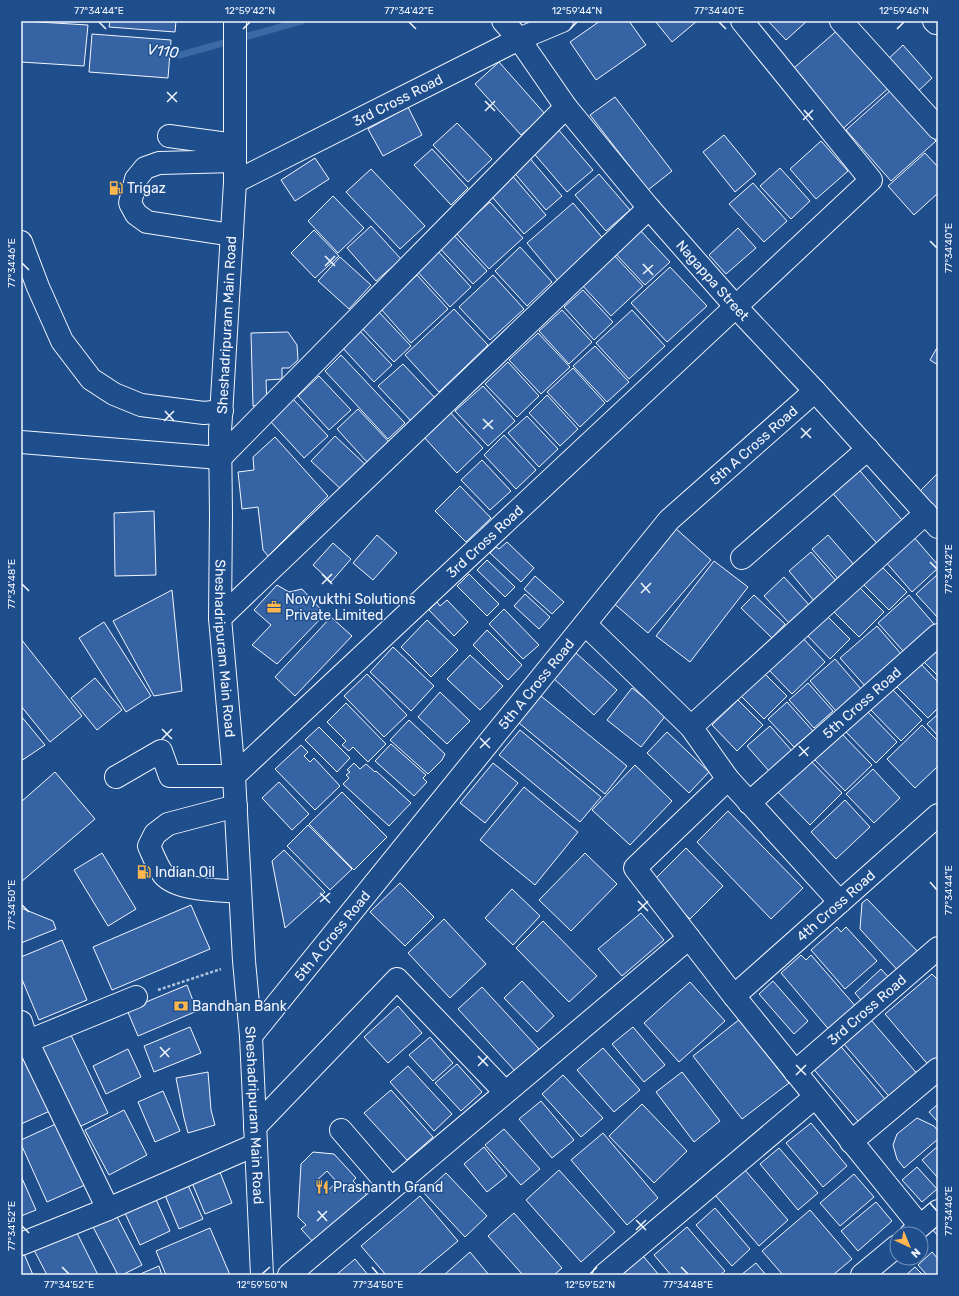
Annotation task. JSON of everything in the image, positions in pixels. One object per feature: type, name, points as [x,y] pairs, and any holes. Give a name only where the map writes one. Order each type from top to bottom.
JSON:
[{"type":"street","name":"Sheshadripuram Main Road","points":[[235,21],[235,163],[220,458],[220,618],[234,776],[244,961],[251,1036],[262,1275]]},
{"type":"street","name":"Nagappa Street","points":[[503,21],[519,39],[566,107],[650,208],[736,307],[815,391],[932,520]]},
{"type":"street","name":"3rd Cross Road","points":[[235,163],[562,21]]},
{"type":"street","name":"3rd Cross Road","points":[[234,776],[871,180],[742,21]]},
{"type":"street","points":[[841,21],[938,128]]},
{"type":"street","points":[[21,442],[220,458],[566,107]]},
{"type":"street","points":[[169,136],[235,163]]},
{"type":"street","points":[[232,235],[147,222],[136,214],[130,203],[136,179],[145,168],[159,164],[235,163]]},
{"type":"street","points":[[220,618],[650,208]]},
{"type":"street","points":[[21,242],[38,287],[62,341],[91,379],[114,394],[141,406],[204,413],[222,411]]},
{"type":"street","name":"5th A Cross Road","points":[[251,1036],[669,520],[815,391]]},
{"type":"street","points":[[742,558],[868,449]]},
{"type":"street","points":[[691,727],[932,520]]},
{"type":"street","points":[[585,624],[691,727],[728,779],[840,902]]},
{"type":"street","name":"5th Cross Road","points":[[749,803],[938,634]]},
{"type":"street","points":[[116,777],[161,751],[170,776],[234,776]]},
{"type":"street","points":[[728,779],[635,868],[734,996],[851,1142],[913,1226]]},
{"type":"street","points":[[236,806],[168,824],[155,834],[149,846],[163,874],[170,880],[187,887],[240,892]]},
{"type":"street","name":"4th Cross Road","points":[[734,996],[938,815]]},
{"type":"street","points":[[289,1275],[689,938]]},
{"type":"street","name":"3rd Cross Road","points":[[795,1072],[938,948]]},
{"type":"street","points":[[21,1244],[108,1209],[255,1136],[397,979],[505,1092]]},
{"type":"street","points":[[108,1209],[23,1036],[136,998]]},
{"type":"street","points":[[851,1142],[938,1069]]},
{"type":"street","points":[[604,1275],[815,1097]]},
{"type":"street","points":[[341,1130],[391,1188]]},
{"type":"street","points":[[921,1226],[938,1211]]},
{"type":"street","points":[[862,1275],[889,1253]]},
{"type":"path","points":[[136,998],[244,961]]},
{"type":"building","points":[[21,21],[88,25],[84,66],[21,62]]},
{"type":"building","points":[[110,21],[176,21],[175,32],[109,27]]},
{"type":"building","points":[[600,21],[629,21],[646,45],[596,80],[570,42]]},
{"type":"building","points":[[655,21],[697,21],[672,42]]},
{"type":"building","points":[[768,21],[807,21],[786,40]]},
{"type":"building","points":[[840,28],[891,86],[839,132],[787,74]]},
{"type":"building","points":[[92,34],[171,40],[168,78],[89,72]]},
{"type":"building","points":[[903,45],[932,78],[914,95],[885,62]]},
{"type":"building","points":[[499,62],[545,114],[521,135],[475,84]]},
{"type":"building","points":[[891,90],[936,141],[891,181],[846,130]]},
{"type":"building","points":[[615,97],[672,171],[648,190],[590,115]]},
{"type":"building","points":[[408,107],[422,135],[383,156],[368,129]]},
{"type":"building","points":[[457,123],[492,159],[468,182],[433,145]]},
{"type":"building","points":[[557,128],[593,170],[567,192],[531,150]]},
{"type":"building","points":[[724,135],[756,174],[735,192],[703,152]]},
{"type":"building","points":[[821,141],[848,171],[816,199],[790,169]]},
{"type":"building","points":[[432,149],[468,188],[451,205],[414,165]]},
{"type":"building","points":[[925,153],[938,167],[938,193],[914,215],[888,186]]},
{"type":"building","points":[[527,155],[562,196],[546,210],[511,169]]},
{"type":"building","points":[[315,158],[329,179],[295,201],[281,180]]},
{"type":"building","points":[[780,168],[810,201],[791,219],[760,186]]},
{"type":"building","points":[[371,169],[425,226],[400,249],[346,192]]},
{"type":"building","points":[[510,173],[546,215],[524,234],[488,192]]},
{"type":"building","points":[[599,174],[630,210],[606,231],[575,195]]},
{"type":"building","points":[[753,183],[787,221],[764,242],[729,204]]},
{"type":"building","points":[[333,196],[364,228],[338,253],[308,221]]},
{"type":"building","points":[[490,202],[523,238],[489,269],[456,233]]},
{"type":"building","points":[[573,203],[606,242],[559,282],[527,243]]},
{"type":"building","points":[[371,226],[401,259],[376,281],[347,248]]},
{"type":"building","points":[[638,228],[670,262],[645,285],[613,251]]},
{"type":"building","points":[[738,228],[756,248],[726,274],[709,255]]},
{"type":"building","points":[[314,230],[339,256],[315,278],[291,253]]},
{"type":"building","points":[[450,231],[487,271],[473,284],[436,244]]},
{"type":"building","points":[[520,247],[552,282],[527,306],[495,271]]},
{"type":"building","points":[[435,248],[471,287],[450,307],[414,268]]},
{"type":"building","points":[[612,253],[643,286],[611,316],[580,283]]},
{"type":"building","points":[[340,257],[371,285],[349,309],[318,281]]},
{"type":"building","points":[[670,267],[707,306],[667,342],[631,303]]},
{"type":"building","points":[[417,275],[448,309],[411,343],[381,309]]},
{"type":"building","points":[[493,275],[524,309],[490,340],[459,307]]},
{"type":"building","points":[[583,290],[613,322],[594,340],[564,307]]},
{"type":"building","points":[[376,309],[411,346],[394,362],[359,325]]},
{"type":"building","points":[[454,309],[488,345],[439,392],[405,355]]},
{"type":"building","points":[[562,310],[592,342],[569,364],[539,331]]},
{"type":"building","points":[[632,310],[665,346],[629,379],[596,343]]},
{"type":"building","points":[[358,329],[392,365],[374,382],[340,345]]},
{"type":"building","points":[[288,332],[297,345],[298,360],[289,368],[282,368],[282,379],[266,380],[267,405],[253,406],[251,333]]},
{"type":"building","points":[[538,333],[570,367],[541,394],[509,360]]},
{"type":"building","points":[[595,346],[629,382],[607,402],[573,366]]},
{"type":"building","points":[[938,346],[938,365],[930,360]]},
{"type":"building","points":[[341,355],[405,423],[388,439],[325,371]]},
{"type":"building","points":[[508,362],[539,396],[517,417],[485,384]]},
{"type":"building","points":[[403,364],[435,398],[411,421],[378,386]]},
{"type":"building","points":[[573,368],[605,403],[580,427],[547,392]]},
{"type":"building","points":[[319,376],[351,410],[329,430],[298,396]]},
{"type":"building","points":[[483,386],[515,421],[488,446],[455,411]]},
{"type":"building","points":[[547,395],[578,429],[560,446],[529,413]]},
{"type":"building","points":[[293,399],[328,436],[304,458],[270,421]]},
{"type":"building","points":[[358,409],[389,442],[367,462],[337,429]]},
{"type":"building","points":[[448,410],[483,448],[457,473],[422,435]]},
{"type":"building","points":[[527,416],[558,449],[539,467],[508,433]]},
{"type":"building","points":[[504,435],[536,470],[516,489],[484,455]]},
{"type":"building","points":[[335,436],[368,467],[344,492],[311,461]]},
{"type":"building","points":[[275,437],[328,496],[268,556],[263,550],[258,507],[242,509],[238,472],[254,470],[253,457]]},
{"type":"building","points":[[482,460],[511,491],[490,510],[461,480]]},
{"type":"building","points":[[855,465],[908,527],[882,549],[828,488]]},
{"type":"building","points":[[938,473],[938,507],[936,508],[920,491]]},
{"type":"building","points":[[460,486],[491,518],[466,542],[435,511]]},
{"type":"building","points":[[154,511],[156,575],[115,576],[114,513]]},
{"type":"building","points":[[674,527],[711,560],[648,633],[611,601]]},
{"type":"building","points":[[377,535],[397,553],[373,580],[353,563]]},
{"type":"building","points":[[828,535],[856,567],[840,581],[812,549]]},
{"type":"building","points":[[912,535],[938,565],[938,568],[912,592],[884,560]]},
{"type":"building","points":[[507,542],[534,568],[521,582],[490,553],[496,547],[499,549]]},
{"type":"building","points":[[333,543],[351,559],[331,582],[313,565]]},
{"type":"building","points":[[811,552],[837,582],[815,602],[789,571]]},
{"type":"building","points":[[487,560],[515,587],[505,597],[477,570]]},
{"type":"building","points":[[714,561],[748,587],[690,662],[656,636]]},
{"type":"building","points":[[881,566],[907,592],[889,610],[863,584]]},
{"type":"building","points":[[469,574],[499,604],[487,616],[457,586]]},
{"type":"building","points":[[938,574],[938,618],[916,594]]},
{"type":"building","points":[[535,576],[564,602],[552,614],[524,589]]},
{"type":"building","points":[[784,577],[810,606],[790,624],[764,596]]},
{"type":"building","points":[[277,585],[289,592],[302,589],[325,614],[277,664],[252,645],[271,625],[254,610]]},
{"type":"building","points":[[858,586],[884,612],[859,637],[833,611]]},
{"type":"building","points":[[172,590],[182,691],[154,696],[113,621]]},
{"type":"building","points":[[525,594],[550,617],[539,629],[514,606]]},
{"type":"building","points":[[754,595],[785,624],[772,638],[741,608]]},
{"type":"building","points":[[909,595],[934,624],[904,652],[878,623]]},
{"type":"building","points":[[447,600],[468,622],[454,636],[429,610],[437,602],[440,606]]},
{"type":"building","points":[[504,609],[539,645],[523,659],[489,624]]},
{"type":"building","points":[[823,612],[850,639],[830,659],[803,631]]},
{"type":"building","points":[[331,617],[352,636],[295,696],[275,677]]},
{"type":"building","points":[[427,620],[458,650],[431,677],[401,647]]},
{"type":"building","points":[[104,622],[151,696],[126,712],[79,638]]},
{"type":"building","points":[[877,626],[902,655],[866,687],[840,658]]},
{"type":"building","points":[[487,630],[522,665],[508,680],[473,645]]},
{"type":"building","points":[[800,635],[825,662],[792,694],[767,668]]},
{"type":"building","points":[[21,639],[82,716],[50,742],[21,706]]},
{"type":"building","points":[[938,646],[938,676],[923,661]]},
{"type":"building","points":[[393,647],[434,686],[411,711],[370,672]]},
{"type":"building","points":[[576,653],[617,690],[594,715],[553,678]]},
{"type":"building","points":[[470,655],[503,686],[480,710],[447,679]]},
{"type":"building","points":[[835,659],[861,689],[836,711],[810,681]]},
{"type":"building","points":[[918,661],[938,682],[938,708],[928,718],[894,684]]},
{"type":"building","points":[[761,670],[787,696],[764,719],[738,693]]},
{"type":"building","points":[[367,674],[407,715],[384,737],[344,696]]},
{"type":"building","points":[[95,678],[122,710],[97,730],[71,698]]},
{"type":"building","points":[[808,683],[833,711],[814,728],[789,700]]},
{"type":"building","points":[[632,688],[666,715],[641,747],[607,720]]},
{"type":"building","points":[[892,689],[922,720],[901,741],[871,710]]},
{"type":"building","points":[[440,692],[470,721],[447,744],[418,717]]},
{"type":"building","points":[[541,696],[627,766],[605,794],[519,723]]},
{"type":"building","points":[[738,700],[763,725],[737,751],[712,725]]},
{"type":"building","points":[[787,702],[813,731],[794,747],[768,719]]},
{"type":"building","points":[[346,703],[386,744],[368,762],[353,747],[349,751],[342,745],[346,741],[327,722]]},
{"type":"building","points":[[866,710],[897,742],[876,763],[845,731]]},
{"type":"building","points":[[938,714],[938,736],[927,724]]},
{"type":"building","points":[[21,716],[45,745],[21,761]]},
{"type":"building","points":[[409,720],[445,754],[442,760],[428,774],[390,740]]},
{"type":"building","points":[[922,725],[938,741],[938,766],[915,788],[887,759]]},
{"type":"building","points":[[770,726],[792,751],[769,771],[747,746]]},
{"type":"building","points":[[319,727],[350,758],[337,772],[305,740]]},
{"type":"building","points":[[520,730],[601,797],[580,822],[499,755]]},
{"type":"building","points":[[839,731],[872,765],[845,791],[813,758]]},
{"type":"building","points":[[667,732],[709,772],[689,793],[647,753]]},
{"type":"building","points":[[391,744],[426,775],[423,778],[427,782],[414,796],[375,761]]},
{"type":"building","points":[[301,745],[308,752],[304,756],[310,762],[314,758],[340,786],[315,810],[275,769]]},
{"type":"building","points":[[809,759],[842,793],[810,825],[777,791]]},
{"type":"building","points":[[354,763],[360,769],[366,764],[375,772],[376,771],[411,803],[389,826],[343,784],[349,778],[346,775],[350,772],[347,770]]},
{"type":"building","points":[[493,763],[518,783],[485,823],[460,803]]},
{"type":"building","points":[[635,765],[672,801],[630,845],[592,810]]},
{"type":"building","points":[[873,769],[900,798],[874,823],[846,794]]},
{"type":"building","points":[[55,772],[95,819],[21,882],[21,802]]},
{"type":"building","points":[[279,782],[309,814],[292,830],[262,798]]},
{"type":"building","points":[[524,787],[578,832],[535,885],[480,840]]},
{"type":"building","points":[[342,792],[387,837],[354,870],[309,824]]},
{"type":"building","points":[[845,800],[870,827],[836,859],[811,832]]},
{"type":"building","points":[[728,811],[803,888],[771,919],[697,842]]},
{"type":"building","points":[[308,825],[352,869],[330,890],[287,846]]},
{"type":"building","points":[[686,848],[723,886],[690,919],[653,881]]},
{"type":"building","points":[[284,850],[325,892],[285,928],[272,861]]},
{"type":"building","points":[[102,853],[136,909],[108,926],[74,870]]},
{"type":"building","points":[[585,853],[617,884],[571,931],[539,900]]},
{"type":"building","points":[[400,883],[434,917],[405,946],[370,912]]},
{"type":"building","points":[[512,889],[540,916],[513,945],[485,918]]},
{"type":"building","points":[[867,899],[921,955],[901,974],[860,929],[862,903]]},
{"type":"building","points":[[191,905],[210,949],[112,990],[93,947]]},
{"type":"building","points":[[21,908],[53,921],[56,929],[21,943]]},
{"type":"building","points":[[641,913],[664,940],[622,976],[598,949]]},
{"type":"building","points":[[444,919],[486,964],[450,998],[408,953]]},
{"type":"building","points":[[543,921],[597,976],[569,1002],[516,948]]},
{"type":"building","points":[[837,927],[841,932],[846,927],[877,961],[845,989],[811,950]]},
{"type":"building","points":[[62,940],[87,1000],[39,1020],[21,977],[21,957]]},
{"type":"building","points":[[801,955],[806,960],[811,955],[858,1009],[831,1032],[781,973]]},
{"type":"building","points":[[881,969],[892,981],[865,1005],[855,993]]},
{"type":"building","points":[[932,974],[938,980],[938,1061],[931,1068],[885,1014]]},
{"type":"building","points":[[522,981],[554,1016],[537,1032],[504,998]]},
{"type":"building","points":[[773,981],[808,1021],[794,1034],[759,994]]},
{"type":"building","points":[[690,982],[725,1021],[679,1062],[644,1023]]},
{"type":"building","points":[[187,985],[197,1011],[138,1036],[127,1010]]},
{"type":"building","points":[[482,987],[539,1049],[515,1071],[458,1009]]},
{"type":"building","points":[[398,1006],[422,1033],[388,1063],[364,1037]]},
{"type":"building","points":[[740,1019],[789,1083],[742,1119],[693,1056]]},
{"type":"building","points":[[871,1020],[920,1077],[893,1101],[844,1044]]},
{"type":"building","points":[[190,1027],[201,1053],[154,1072],[144,1046]]},
{"type":"building","points":[[633,1027],[665,1065],[644,1082],[612,1044]]},
{"type":"building","points":[[69,1031],[108,1113],[75,1129],[36,1047]]},
{"type":"building","points":[[430,1037],[453,1063],[433,1081],[409,1055]]},
{"type":"building","points":[[838,1043],[890,1105],[863,1127],[811,1066]]},
{"type":"building","points":[[603,1048],[640,1090],[614,1112],[577,1070]]},
{"type":"building","points":[[128,1049],[141,1077],[106,1094],[93,1066]]},
{"type":"building","points":[[28,1056],[52,1110],[21,1124],[21,1059]]},
{"type":"building","points":[[457,1064],[482,1092],[461,1111],[435,1083]]},
{"type":"building","points":[[408,1066],[452,1114],[434,1131],[390,1082]]},
{"type":"building","points":[[208,1072],[211,1110],[215,1125],[188,1133],[176,1078]]},
{"type":"building","points":[[682,1072],[720,1121],[694,1142],[656,1092]]},
{"type":"building","points":[[563,1075],[603,1118],[581,1137],[542,1094]]},
{"type":"building","points":[[391,1090],[433,1137],[407,1160],[364,1113]]},
{"type":"building","points":[[163,1091],[180,1131],[155,1142],[138,1102]]},
{"type":"building","points":[[541,1101],[574,1140],[552,1158],[519,1119]]},
{"type":"building","points":[[642,1104],[687,1151],[654,1183],[609,1136]]},
{"type":"building","points":[[938,1104],[938,1122],[929,1112]]},
{"type":"building","points":[[124,1110],[147,1155],[109,1175],[85,1130]]},
{"type":"building","points":[[917,1118],[934,1126],[938,1131],[938,1139],[904,1168],[897,1159],[893,1145],[897,1134]]},
{"type":"building","points":[[58,1123],[85,1185],[47,1202],[21,1144],[21,1140]]},
{"type":"building","points":[[811,1123],[847,1166],[823,1187],[786,1143]]},
{"type":"building","points":[[504,1129],[540,1169],[521,1185],[485,1145]]},
{"type":"building","points":[[603,1133],[658,1198],[627,1225],[571,1160]]},
{"type":"building","points":[[938,1146],[938,1178],[922,1160]]},
{"type":"building","points":[[484,1147],[507,1176],[487,1192],[464,1164]]},
{"type":"building","points":[[779,1148],[818,1193],[798,1210],[760,1164]]},
{"type":"building","points":[[313,1152],[334,1154],[356,1178],[353,1181],[367,1195],[315,1244],[301,1229],[306,1225],[298,1217],[301,1164]],"holes":[[[327,1171],[337,1182],[326,1192],[316,1181]]]},
{"type":"building","points":[[218,1167],[232,1203],[205,1214],[190,1178]]},
{"type":"building","points":[[917,1167],[937,1189],[922,1202],[902,1180]]},
{"type":"building","points":[[744,1169],[788,1220],[759,1246],[715,1195]]},
{"type":"building","points":[[559,1170],[615,1232],[581,1262],[526,1200]]},
{"type":"building","points":[[446,1173],[487,1216],[465,1237],[424,1193]]},
{"type":"building","points":[[854,1174],[874,1197],[840,1226],[820,1203]]},
{"type":"building","points":[[21,1176],[36,1210],[21,1216]]},
{"type":"building","points":[[188,1185],[203,1219],[179,1229],[165,1195]]},
{"type":"building","points":[[420,1196],[458,1241],[417,1275],[386,1275],[361,1246]]},
{"type":"building","points":[[155,1197],[170,1231],[140,1245],[124,1211]]},
{"type":"building","points":[[876,1202],[892,1221],[858,1251],[841,1231]]},
{"type":"building","points":[[715,1208],[750,1249],[732,1266],[696,1225]]},
{"type":"building","points":[[810,1210],[852,1259],[833,1275],[783,1275],[762,1251]]},
{"type":"building","points":[[114,1211],[142,1265],[122,1275],[118,1275],[91,1223]]},
{"type":"building","points":[[514,1213],[562,1268],[554,1275],[523,1275],[488,1236]]},
{"type":"building","points":[[938,1224],[938,1236],[932,1229]]},
{"type":"building","points":[[687,1227],[725,1271],[720,1275],[671,1275],[654,1255]]},
{"type":"building","points":[[210,1228],[230,1275],[166,1275],[156,1251]]},
{"type":"building","points":[[75,1229],[98,1275],[47,1275],[34,1250]]},
{"type":"building","points":[[22,1249],[33,1275],[21,1275]]},
{"type":"building","points":[[470,1252],[489,1275],[444,1275]]},
{"type":"building","points":[[932,1252],[938,1259],[938,1275],[927,1275],[919,1266],[929,1266],[929,1255]]},
{"type":"building","points":[[643,1256],[659,1275],[621,1275]]},
{"type":"building","points":[[355,1259],[368,1275],[336,1275]]},
{"type":"building","points":[[756,1263],[766,1275],[741,1275]]},
{"type":"building","points":[[159,1266],[162,1275],[138,1275]]},
{"type":"building","points":[[915,1267],[923,1275],[906,1275]]},
{"type":"waterway","name":"V110","points":[[161,52],[180,55],[302,21]]},
{"type":"place","name":"Trigaz","points":[[116,188]]},
{"type":"place","name":"Novyukthi Solutions Private Limited","points":[[274,607]]},
{"type":"place","name":"Indian Oil","points":[[144,872]]},
{"type":"place","name":"Bandhan Bank","points":[[181,1006]]},
{"type":"place","name":"Prashanth Grand","points":[[322,1187]]}]
